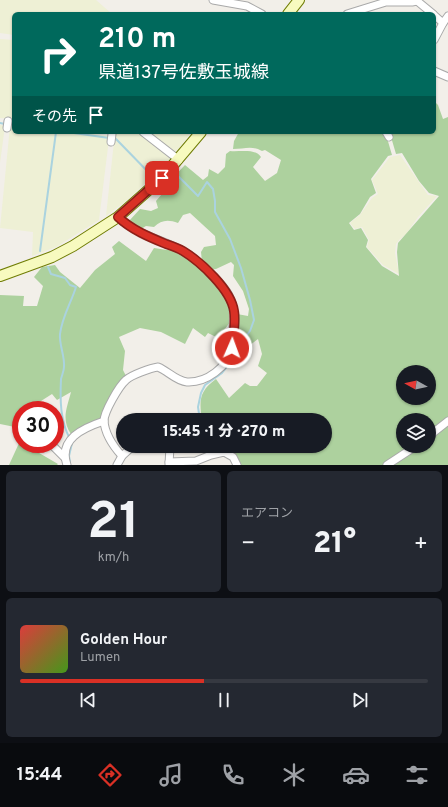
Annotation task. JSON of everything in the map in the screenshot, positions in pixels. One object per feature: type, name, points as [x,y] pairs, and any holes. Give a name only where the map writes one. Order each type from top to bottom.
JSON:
[{"type":"main road","points":[[290,12],[299,0]]},
{"type":"main road","points":[[0,276],[52,257],[73,246],[118,217],[158,182],[179,160],[199,134]]},
{"type":"street","points":[[213,0],[247,6],[258,12]]},
{"type":"street","points":[[354,12],[386,2],[412,2],[416,0],[431,12]]},
{"type":"street","points":[[436,16],[443,23]]},
{"type":"street","points":[[436,36],[448,16]]},
{"type":"street","points":[[436,72],[448,77]]},
{"type":"street","points":[[111,142],[112,134]]},
{"type":"street","points":[[146,134],[179,160]]},
{"type":"street","points":[[118,217],[128,226],[139,232],[183,251],[202,266],[226,291],[231,299],[234,312],[232,348],[229,356],[215,373],[201,381],[182,382],[158,367],[149,369],[126,379],[112,399],[105,414],[104,421],[110,443],[122,456]]},
{"type":"street","points":[[64,462],[66,447],[72,438],[104,421]]},
{"type":"street","points":[[436,430],[448,421]]},
{"type":"street","points":[[170,453],[169,464],[196,461],[224,452],[233,457],[237,465]]},
{"type":"street","points":[[57,453],[64,462]]},
{"type":"street","points":[[117,465],[125,453]]},
{"type":"street","points":[[387,465],[405,453]]},
{"type":"green space","points":[[0,0],[96,0],[110,12],[12,12],[12,35],[0,33]]},
{"type":"green space","points":[[0,39],[12,40],[12,119],[0,118]]},
{"type":"green space","points":[[436,103],[443,119],[448,117],[448,419],[436,428],[436,413],[396,413],[396,453],[402,453],[384,465],[239,465],[233,453],[332,453],[332,413],[201,413],[201,402],[203,392],[210,383],[216,379],[229,398],[245,383],[250,386],[257,386],[267,373],[258,366],[262,354],[258,339],[245,349],[236,346],[237,314],[248,316],[249,309],[243,291],[233,276],[234,265],[231,262],[216,269],[210,270],[202,262],[201,252],[204,247],[216,245],[215,236],[190,213],[183,215],[178,223],[165,221],[154,227],[146,226],[141,229],[130,224],[129,221],[140,209],[151,211],[158,208],[156,201],[162,194],[161,190],[185,165],[203,180],[208,176],[209,169],[218,174],[225,167],[226,154],[230,151],[251,151],[255,152],[261,157],[253,167],[265,181],[277,173],[281,160],[265,150],[262,151],[251,148],[233,149],[234,141],[238,134],[385,134],[392,155],[388,156],[371,179],[376,193],[370,197],[360,214],[349,223],[354,230],[361,228],[368,240],[366,247],[382,266],[399,276],[397,252],[398,243],[439,196],[429,193],[419,181],[402,153],[396,154],[391,137],[392,134],[436,134]]},
{"type":"green space","points":[[12,124],[12,134],[92,134],[108,136],[109,139],[99,220],[56,247],[32,256],[33,232],[0,228],[10,126]]},
{"type":"green space","points":[[0,125],[5,126],[0,163]]},
{"type":"green space","points":[[115,134],[141,134],[172,159],[152,179],[150,179],[126,201],[106,216]]},
{"type":"green space","points":[[150,134],[190,134],[175,154]]},
{"type":"green space","points":[[400,155],[428,195],[437,196],[396,244],[395,253],[399,274],[383,265],[367,247],[369,240],[362,227],[355,229],[350,223],[360,215],[372,198],[378,194],[372,180],[390,157]]},
{"type":"green space","points":[[119,241],[146,261],[154,248],[167,250],[171,249],[183,254],[201,268],[224,293],[229,301],[231,321],[218,338],[208,333],[205,337],[193,328],[185,344],[161,332],[140,328],[119,337],[125,351],[123,370],[126,376],[103,411],[101,420],[71,434],[66,423],[66,413],[71,392],[57,400],[52,394],[41,401],[12,401],[12,426],[0,424],[0,295],[24,296],[23,306],[37,306],[43,286],[34,277],[42,267],[55,265],[60,272],[80,288],[95,270],[115,254],[112,247]]},
{"type":"green space","points":[[448,425],[448,465],[393,465],[410,453],[436,453],[436,434]]},
{"type":"green space","points":[[14,453],[39,453],[58,464],[57,465],[9,465]]},
{"type":"waterway","points":[[0,123],[5,124]]},
{"type":"waterway","points":[[40,251],[56,134]]},
{"type":"waterway","points":[[81,134],[109,138]]},
{"type":"waterway","points":[[114,138],[156,180]]},
{"type":"waterway","points":[[160,185],[164,190],[178,176],[198,196],[207,182],[213,189],[215,212],[230,239],[241,268],[254,320],[250,331],[238,347],[230,363],[222,373],[205,385],[201,393],[198,407],[199,413]]},
{"type":"waterway","points":[[48,267],[51,274],[65,278],[70,285],[76,287],[60,334],[64,363],[64,370],[61,379],[61,410],[64,425],[70,439]]},
{"type":"waterway","points":[[70,462],[69,456],[72,443]]},
{"type":"route","points":[[162,178],[118,217],[128,226],[139,232],[183,251],[202,266],[226,291],[231,299],[234,312],[232,348]]}]
